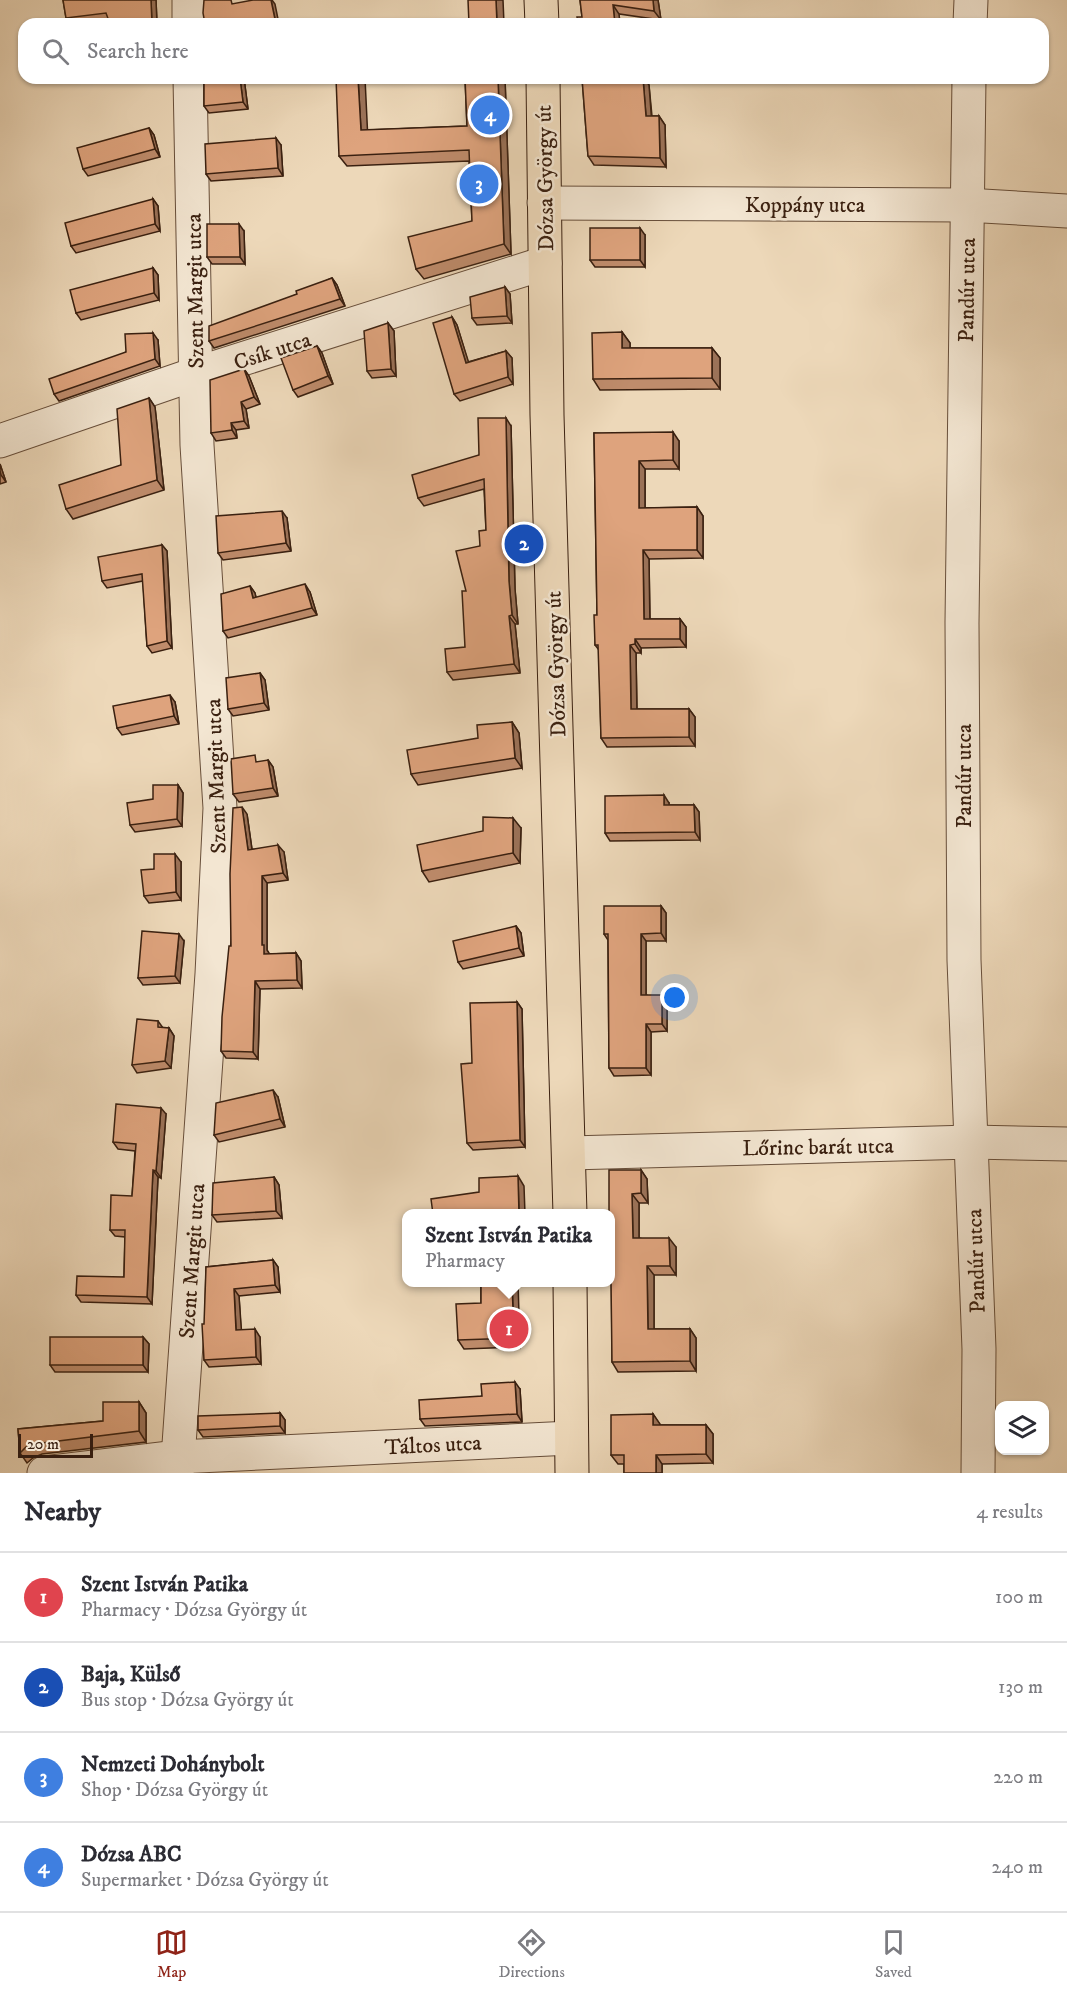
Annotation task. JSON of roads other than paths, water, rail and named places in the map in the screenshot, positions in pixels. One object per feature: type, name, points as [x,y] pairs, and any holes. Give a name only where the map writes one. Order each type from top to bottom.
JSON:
[{"type":"main road","points":[[541,0],[542,18]]},
{"type":"main road","name":"Dózsa György út","points":[[543,84],[548,427],[570,1209]]},
{"type":"main road","points":[[570,1287],[572,1473]]},
{"type":"street","points":[[189,0],[189,18]]},
{"type":"street","points":[[970,18],[971,0]]},
{"type":"street","name":"Szent Margit utca","points":[[177,1465],[212,974],[220,808],[197,445],[190,84]]},
{"type":"street","name":"Pandúr utca","points":[[969,84],[962,623],[963,960],[979,1349],[978,1473]]},
{"type":"street","name":"Koppány utca","points":[[544,203],[966,205],[1067,212]]},
{"type":"street","name":"Csík utca","points":[[0,441],[195,374],[545,263]]},
{"type":"street","name":"Lőrinc barát utca","points":[[570,1153],[971,1142],[1067,1143]]},
{"type":"street","name":"Táltos utca","points":[[44,1473],[571,1438]]},
{"type":"place","name":"Dózsa ABC","points":[[490,115]]},
{"type":"place","name":"Nemzeti Dohánybolt","points":[[479,184]]},
{"type":"place","name":"Baja, Külső","points":[[524,544]]},
{"type":"place","name":"Szent István Patika","points":[[509,1329]]}]
